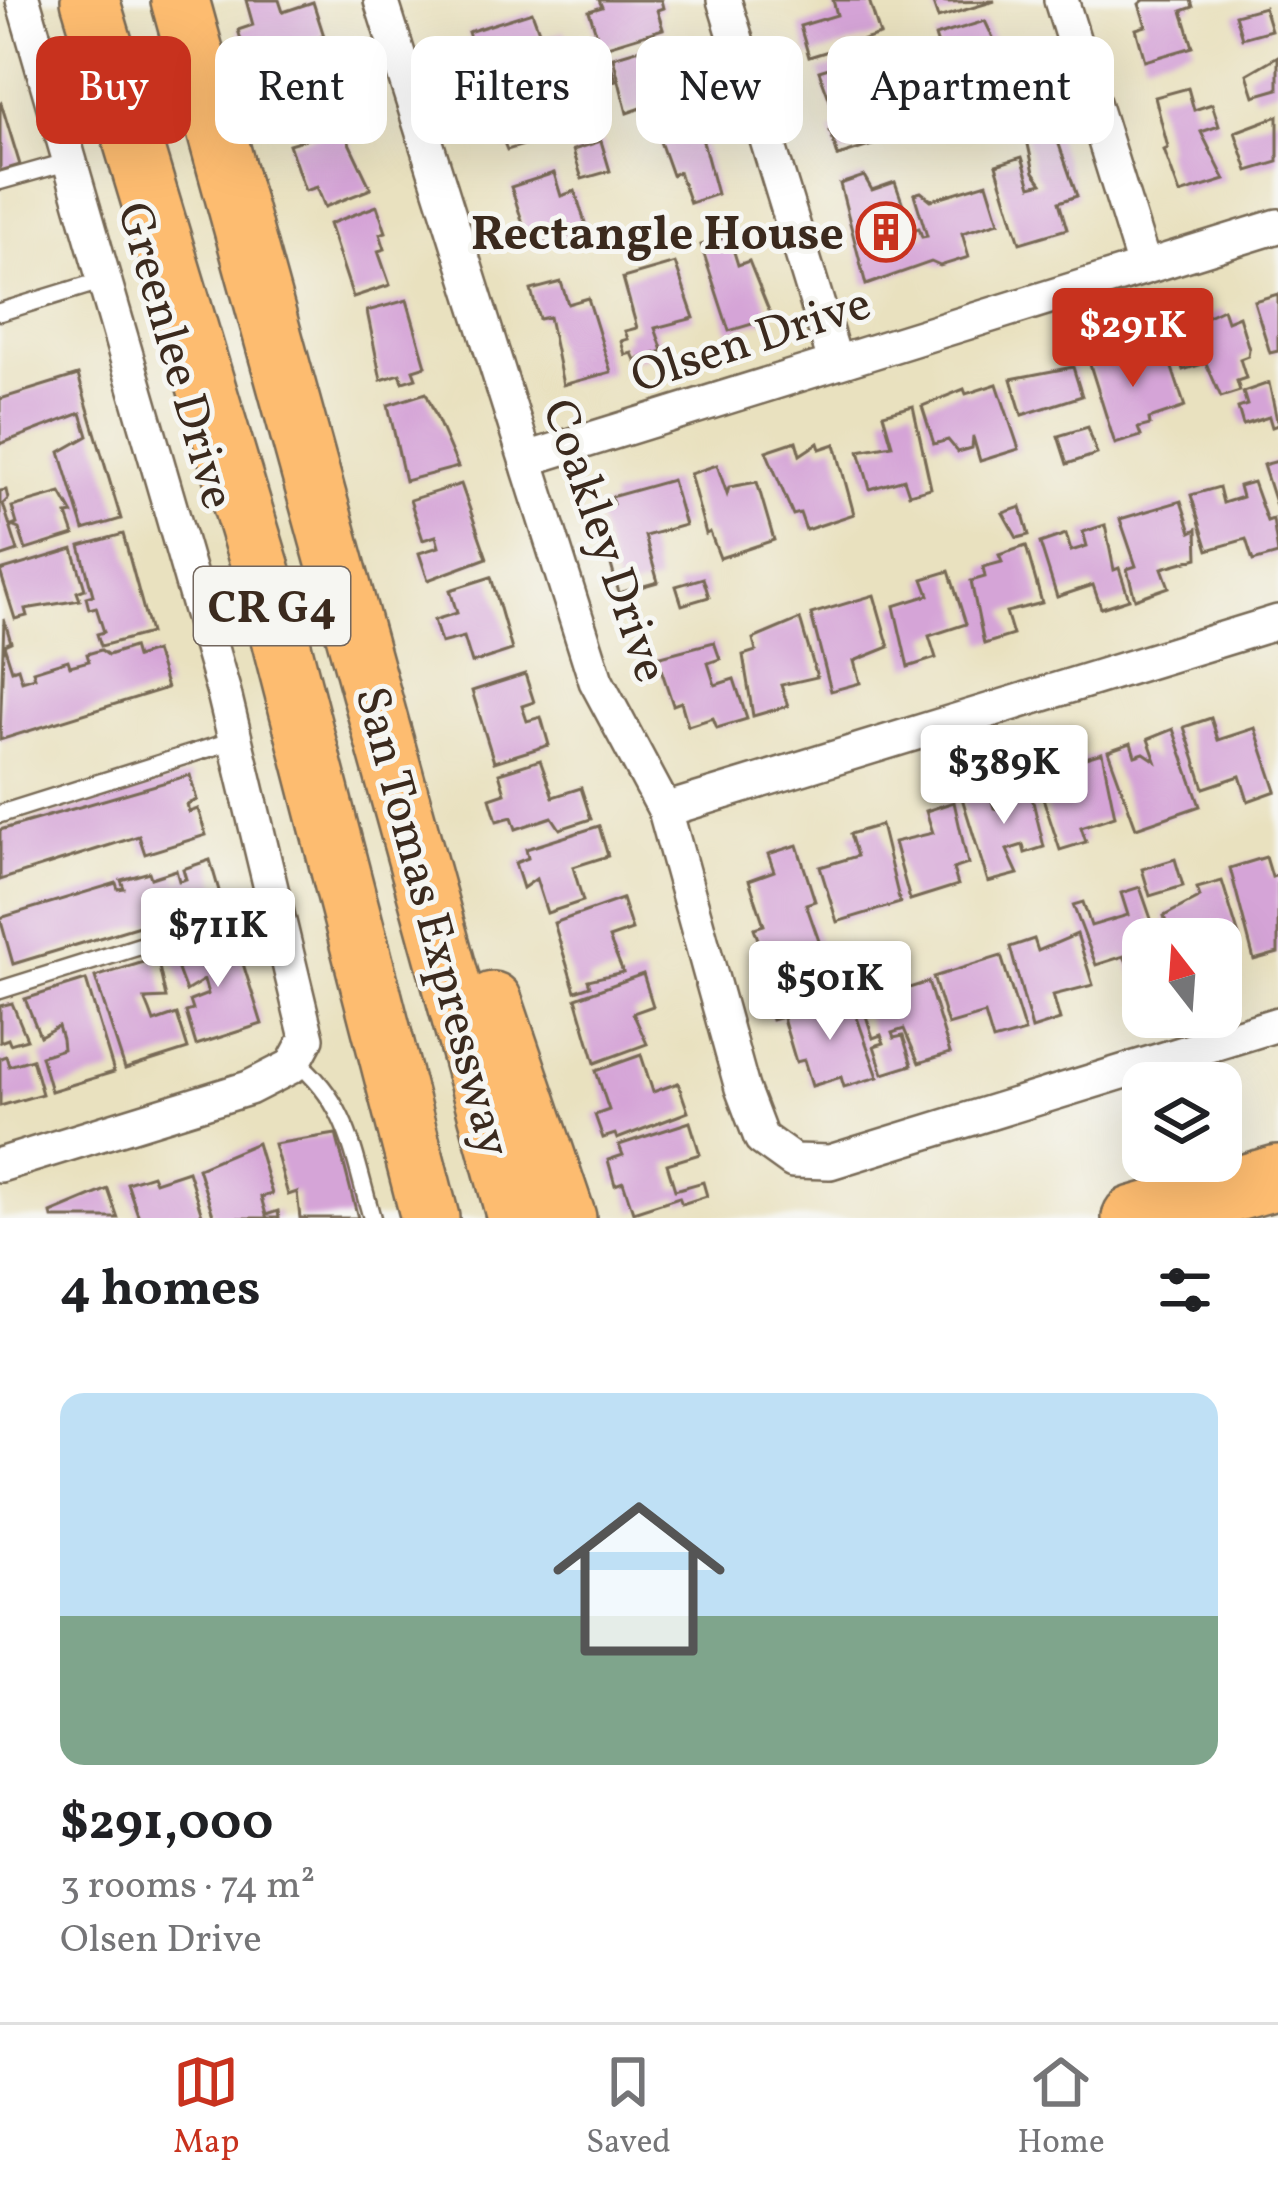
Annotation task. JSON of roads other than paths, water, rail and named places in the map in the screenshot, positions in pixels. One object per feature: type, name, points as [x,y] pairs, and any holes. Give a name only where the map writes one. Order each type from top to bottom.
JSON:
[{"type":"highway","name":"San Tomas Expressway","points":[[90,0],[268,592],[430,1218]]},
{"type":"highway","name":"San Tomas Expressway","points":[[180,0],[516,1218]]},
{"type":"highway","points":[[423,877],[466,923],[567,1218]]},
{"type":"highway","points":[[1134,1218],[1278,1178]]},
{"type":"street","name":"Greenlee Drive","points":[[23,0],[108,279],[236,740],[307,1038],[295,1060]]},
{"type":"street","name":"Coakley Drive","points":[[381,0],[596,681],[665,810],[742,1088],[761,1138],[793,1161],[830,1162],[1278,1024]]},
{"type":"street","points":[[724,0],[836,361]]},
{"type":"street","points":[[1061,0],[1144,266]]},
{"type":"street","name":"Olsen Drive","points":[[527,459],[1278,226]]},
{"type":"street","points":[[665,810],[1278,622]]},
{"type":"street","points":[[0,1165],[249,1088],[295,1060]]},
{"type":"lane","points":[[0,181],[72,160]]},
{"type":"lane","points":[[0,313],[108,279]]},
{"type":"lane","points":[[0,814],[236,740]]},
{"type":"lane","points":[[0,990],[274,904]]},
{"type":"lane","points":[[295,1060],[326,1085],[339,1108],[372,1218]]},
{"type":"place","name":"Rectangle House","points":[[886,232]]}]
